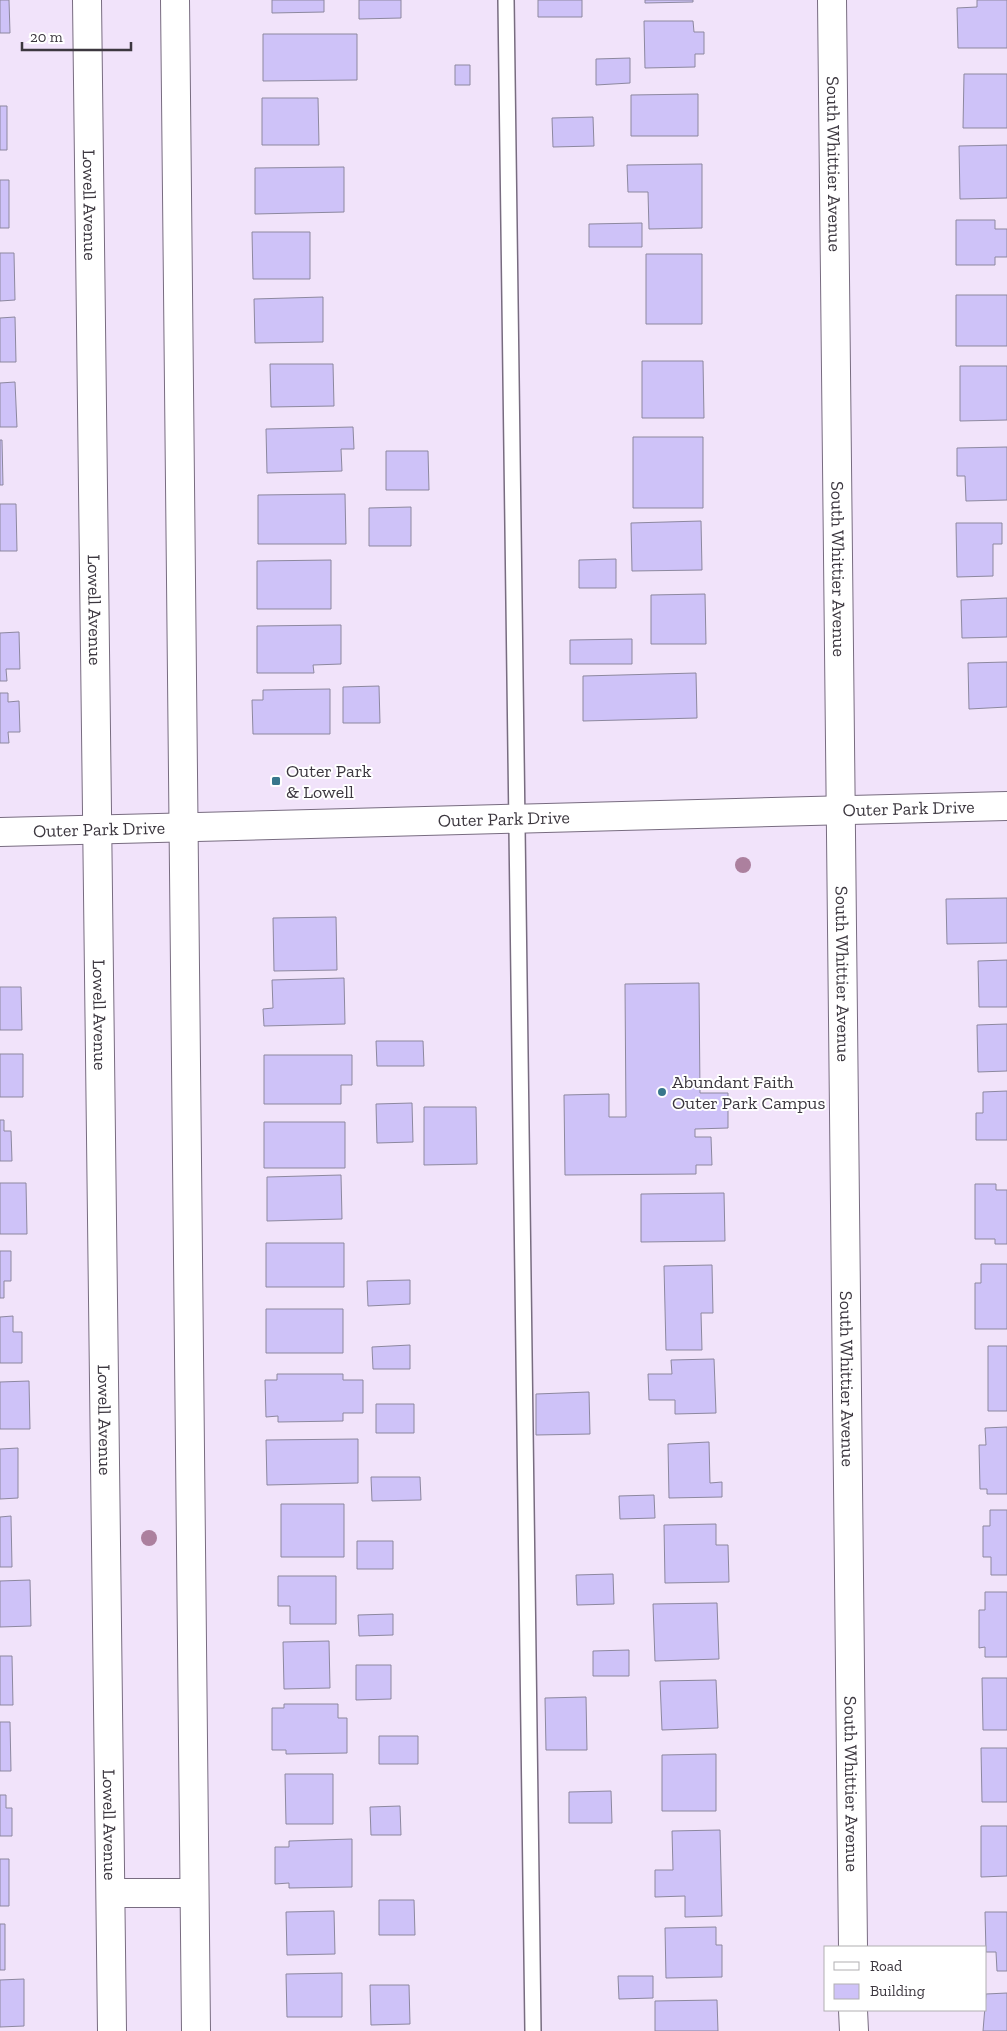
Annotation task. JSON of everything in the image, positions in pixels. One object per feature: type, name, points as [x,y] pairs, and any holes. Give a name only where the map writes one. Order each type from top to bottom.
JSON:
[{"type":"street","name":"Lowell Avenue","points":[[87,0],[112,2031]]},
{"type":"street","points":[[174,0],[196,2031]]},
{"type":"street","name":"South Whittier Avenue","points":[[832,0],[853,1946]]},
{"type":"street","name":"Outer Park Drive","points":[[0,832],[1007,806]]},
{"type":"street","points":[[110,1892],[194,1892]]},
{"type":"street","points":[[854,2011],[854,2031]]},
{"type":"lane","points":[[506,0],[533,2031]]},
{"type":"building","points":[[0,0],[9,0],[10,33],[0,33]]},
{"type":"building","points":[[272,0],[324,0],[324,12],[272,13]]},
{"type":"building","points":[[359,0],[401,0],[401,18],[359,19]]},
{"type":"building","points":[[538,0],[582,0],[582,17],[538,17]]},
{"type":"building","points":[[645,0],[693,0],[693,2],[645,3]]},
{"type":"building","points":[[977,0],[1007,0],[1007,48],[958,48],[957,8],[977,7]]},
{"type":"building","points":[[644,21],[693,21],[694,32],[704,32],[704,54],[695,54],[695,67],[645,68]]},
{"type":"building","points":[[263,34],[357,34],[357,80],[263,81]]},
{"type":"building","points":[[630,58],[630,83],[596,85],[596,59]]},
{"type":"building","points":[[455,65],[470,65],[470,85],[455,85]]},
{"type":"building","points":[[964,74],[1007,74],[1007,128],[963,128]]},
{"type":"building","points":[[698,94],[698,136],[631,136],[631,95]]},
{"type":"building","points":[[262,98],[318,98],[319,145],[262,145]]},
{"type":"building","points":[[0,106],[7,106],[7,150],[0,150]]},
{"type":"building","points":[[593,117],[594,146],[553,147],[552,118]]},
{"type":"building","points":[[1007,145],[1007,198],[960,199],[959,146]]},
{"type":"building","points":[[702,164],[702,228],[649,229],[648,192],[628,192],[627,165]]},
{"type":"building","points":[[344,167],[344,212],[255,214],[255,168]]},
{"type":"building","points":[[0,180],[9,180],[9,228],[0,228]]},
{"type":"building","points":[[956,220],[995,220],[995,229],[1007,229],[1007,257],[995,257],[995,265],[956,265]]},
{"type":"building","points":[[642,223],[642,247],[589,247],[589,224]]},
{"type":"building","points":[[252,232],[310,232],[310,279],[253,279]]},
{"type":"building","points":[[0,253],[14,253],[15,300],[0,301]]},
{"type":"building","points":[[646,254],[702,254],[702,324],[646,324]]},
{"type":"building","points":[[956,295],[1007,295],[1007,346],[956,346]]},
{"type":"building","points":[[323,297],[323,342],[255,343],[254,299]]},
{"type":"building","points":[[15,317],[16,362],[0,362],[0,318]]},
{"type":"building","points":[[642,361],[703,361],[704,418],[642,418]]},
{"type":"building","points":[[270,364],[333,364],[334,406],[271,407]]},
{"type":"building","points":[[960,366],[1007,366],[1007,420],[960,421]]},
{"type":"building","points":[[15,382],[17,427],[0,427],[0,383]]},
{"type":"building","points":[[353,427],[354,449],[341,449],[342,471],[267,473],[266,429]]},
{"type":"building","points":[[633,437],[703,437],[703,508],[633,508]]},
{"type":"building","points":[[0,440],[2,440],[3,485],[0,485]]},
{"type":"building","points":[[1007,447],[1007,500],[966,501],[965,476],[957,476],[957,448]]},
{"type":"building","points":[[386,451],[428,451],[429,490],[386,490]]},
{"type":"building","points":[[345,494],[346,544],[258,544],[258,495]]},
{"type":"building","points":[[0,504],[16,504],[17,551],[0,551]]},
{"type":"building","points":[[411,507],[411,546],[369,546],[369,508]]},
{"type":"building","points":[[701,521],[702,570],[632,571],[631,523]]},
{"type":"building","points":[[956,523],[1002,523],[1002,544],[993,544],[993,576],[957,577]]},
{"type":"building","points":[[616,559],[616,588],[579,588],[579,560]]},
{"type":"building","points":[[331,560],[331,609],[257,609],[257,561]]},
{"type":"building","points":[[705,594],[706,644],[651,644],[651,595]]},
{"type":"building","points":[[1007,598],[1007,637],[962,638],[961,600]]},
{"type":"building","points":[[341,625],[341,664],[313,665],[314,673],[257,673],[257,626]]},
{"type":"building","points":[[19,632],[20,669],[6,669],[7,681],[0,681],[0,633]]},
{"type":"building","points":[[632,639],[632,664],[570,664],[570,640]]},
{"type":"building","points":[[1007,662],[1007,707],[969,709],[968,663]]},
{"type":"building","points":[[696,673],[697,718],[583,721],[583,676]]},
{"type":"building","points":[[379,686],[380,723],[343,723],[343,687]]},
{"type":"building","points":[[330,689],[330,734],[253,734],[252,700],[263,700],[263,690]]},
{"type":"building","points":[[0,693],[8,693],[8,702],[19,701],[20,732],[8,732],[9,743],[0,743]]},
{"type":"building","points":[[1007,898],[1007,943],[947,944],[946,899]]},
{"type":"building","points":[[336,917],[337,970],[274,971],[273,918]]},
{"type":"building","points":[[1007,960],[1007,1007],[979,1007],[978,961]]},
{"type":"building","points":[[344,978],[345,1024],[264,1026],[263,1009],[273,1008],[272,980]]},
{"type":"building","points":[[699,983],[700,1093],[728,1093],[728,1128],[695,1129],[695,1137],[711,1137],[712,1165],[696,1165],[696,1174],[565,1175],[564,1095],[609,1094],[609,1117],[626,1117],[625,984]]},
{"type":"building","points":[[0,987],[21,987],[22,1030],[0,1030]]},
{"type":"building","points":[[1007,1024],[1007,1071],[978,1072],[977,1025]]},
{"type":"building","points":[[376,1041],[423,1041],[424,1066],[377,1066]]},
{"type":"building","points":[[0,1054],[23,1054],[23,1097],[0,1097]]},
{"type":"building","points":[[264,1055],[352,1055],[352,1085],[341,1085],[341,1104],[264,1104]]},
{"type":"building","points":[[1007,1091],[1007,1140],[976,1140],[976,1113],[983,1113],[983,1092]]},
{"type":"building","points":[[412,1103],[413,1142],[377,1143],[376,1104]]},
{"type":"building","points":[[424,1107],[476,1107],[477,1164],[424,1165]]},
{"type":"building","points":[[0,1120],[4,1120],[4,1131],[11,1131],[12,1161],[0,1161]]},
{"type":"building","points":[[264,1122],[345,1122],[345,1168],[264,1168]]},
{"type":"building","points":[[341,1175],[342,1219],[267,1221],[267,1177]]},
{"type":"building","points":[[0,1183],[26,1183],[27,1234],[0,1234]]},
{"type":"building","points":[[975,1184],[996,1184],[996,1190],[1007,1190],[1007,1244],[995,1244],[995,1239],[975,1239]]},
{"type":"building","points":[[724,1193],[725,1241],[641,1242],[641,1194]]},
{"type":"building","points":[[266,1243],[344,1243],[344,1287],[266,1287]]},
{"type":"building","points":[[0,1251],[11,1251],[11,1281],[4,1281],[4,1298],[0,1298]]},
{"type":"building","points":[[981,1264],[1007,1264],[1007,1329],[975,1329],[975,1283],[981,1283]]},
{"type":"building","points":[[712,1265],[713,1313],[701,1313],[702,1350],[666,1350],[664,1266]]},
{"type":"building","points":[[410,1280],[410,1304],[368,1306],[367,1281]]},
{"type":"building","points":[[266,1309],[343,1309],[343,1353],[266,1353]]},
{"type":"building","points":[[13,1316],[13,1332],[22,1332],[22,1363],[0,1363],[0,1317]]},
{"type":"building","points":[[410,1345],[410,1369],[373,1369],[372,1347]]},
{"type":"building","points":[[988,1346],[1007,1346],[1007,1411],[988,1411]]},
{"type":"building","points":[[714,1359],[716,1413],[675,1414],[675,1400],[649,1400],[648,1374],[672,1374],[671,1360]]},
{"type":"building","points":[[277,1374],[343,1374],[343,1380],[363,1380],[363,1413],[343,1413],[343,1421],[278,1422],[278,1416],[266,1417],[265,1380],[277,1380]]},
{"type":"building","points":[[29,1381],[30,1429],[0,1429],[0,1382]]},
{"type":"building","points":[[589,1392],[590,1434],[536,1435],[536,1394]]},
{"type":"building","points":[[376,1404],[414,1404],[414,1433],[376,1433]]},
{"type":"building","points":[[1007,1427],[1007,1494],[987,1494],[987,1489],[980,1489],[979,1445],[986,1445],[985,1428]]},
{"type":"building","points":[[358,1439],[358,1483],[267,1485],[266,1440]]},
{"type":"building","points":[[709,1442],[710,1483],[722,1482],[722,1497],[669,1498],[668,1444]]},
{"type":"building","points":[[18,1448],[18,1498],[0,1499],[0,1449]]},
{"type":"building","points":[[371,1477],[420,1477],[421,1500],[372,1501]]},
{"type":"building","points":[[654,1495],[655,1518],[620,1519],[619,1496]]},
{"type":"building","points":[[281,1504],[344,1504],[344,1557],[281,1557]]},
{"type":"building","points":[[990,1510],[1007,1510],[1007,1575],[991,1575],[991,1557],[983,1557],[983,1526],[990,1526]]},
{"type":"building","points":[[11,1516],[12,1567],[0,1567],[0,1517]]},
{"type":"building","points":[[716,1524],[716,1545],[728,1545],[729,1582],[665,1583],[664,1525]]},
{"type":"building","points":[[357,1541],[393,1541],[393,1569],[357,1569]]},
{"type":"building","points":[[613,1574],[614,1604],[577,1605],[576,1575]]},
{"type":"building","points":[[278,1576],[336,1576],[336,1624],[290,1624],[290,1606],[278,1606]]},
{"type":"building","points":[[30,1580],[31,1626],[0,1627],[0,1581]]},
{"type":"building","points":[[985,1592],[1007,1592],[1007,1657],[985,1657],[985,1647],[979,1648],[979,1610],[985,1610]]},
{"type":"building","points":[[717,1603],[719,1659],[655,1661],[653,1604]]},
{"type":"building","points":[[393,1614],[393,1635],[359,1636],[358,1615]]},
{"type":"building","points":[[329,1641],[330,1688],[284,1689],[283,1642]]},
{"type":"building","points":[[629,1650],[629,1676],[593,1676],[593,1651]]},
{"type":"building","points":[[0,1656],[12,1656],[13,1705],[0,1705]]},
{"type":"building","points":[[356,1665],[391,1665],[391,1699],[356,1700]]},
{"type":"building","points":[[982,1678],[1007,1678],[1007,1730],[983,1730]]},
{"type":"building","points":[[716,1680],[718,1728],[662,1730],[660,1681]]},
{"type":"building","points":[[586,1697],[587,1750],[546,1750],[545,1698]]},
{"type":"building","points":[[284,1704],[338,1704],[338,1718],[347,1718],[347,1753],[286,1754],[286,1750],[272,1750],[272,1708],[284,1708]]},
{"type":"building","points":[[0,1722],[10,1722],[11,1771],[0,1771]]},
{"type":"building","points":[[379,1736],[418,1736],[418,1764],[379,1764]]},
{"type":"building","points":[[981,1748],[1007,1748],[1007,1802],[982,1802]]},
{"type":"building","points":[[716,1754],[716,1811],[662,1811],[662,1755]]},
{"type":"building","points":[[285,1774],[333,1774],[333,1824],[286,1824]]},
{"type":"building","points":[[611,1791],[612,1823],[569,1823],[569,1792]]},
{"type":"building","points":[[0,1795],[6,1795],[6,1808],[12,1808],[12,1836],[0,1836]]},
{"type":"building","points":[[400,1806],[401,1835],[371,1835],[370,1807]]},
{"type":"building","points":[[981,1826],[1007,1826],[1007,1876],[981,1877]]},
{"type":"building","points":[[720,1830],[722,1916],[685,1917],[685,1896],[655,1897],[655,1870],[673,1870],[672,1831]]},
{"type":"building","points":[[352,1839],[352,1887],[289,1888],[289,1883],[275,1884],[275,1847],[289,1847],[289,1841]]},
{"type":"building","points":[[0,1859],[9,1859],[9,1906],[0,1906]]},
{"type":"building","points":[[379,1900],[414,1900],[415,1935],[379,1935]]},
{"type":"building","points":[[334,1911],[335,1954],[287,1955],[286,1912]]},
{"type":"building","points":[[985,1912],[1007,1912],[1007,1971],[997,1971],[996,1952],[987,1952]]},
{"type":"building","points":[[0,1924],[5,1924],[5,1970],[0,1970]]},
{"type":"building","points":[[716,1927],[716,1945],[722,1945],[722,1977],[666,1978],[665,1928]]},
{"type":"building","points":[[342,1973],[342,2017],[287,2017],[286,1974]]},
{"type":"building","points":[[618,1976],[653,1976],[653,1998],[619,1999]]},
{"type":"building","points":[[24,1979],[24,2026],[0,2027],[0,1980]]},
{"type":"building","points":[[370,1985],[409,1985],[410,2024],[371,2025]]},
{"type":"building","points":[[1007,1993],[1007,2031],[983,2031],[985,2011],[987,2011],[987,1994]]},
{"type":"building","points":[[717,2000],[718,2031],[655,2031],[655,2001]]},
{"type":"place","name":"Outer Park & Lowell","points":[[276,781]]},
{"type":"place","name":"Abundant Faith Outer Park Campus","points":[[662,1092]]}]
